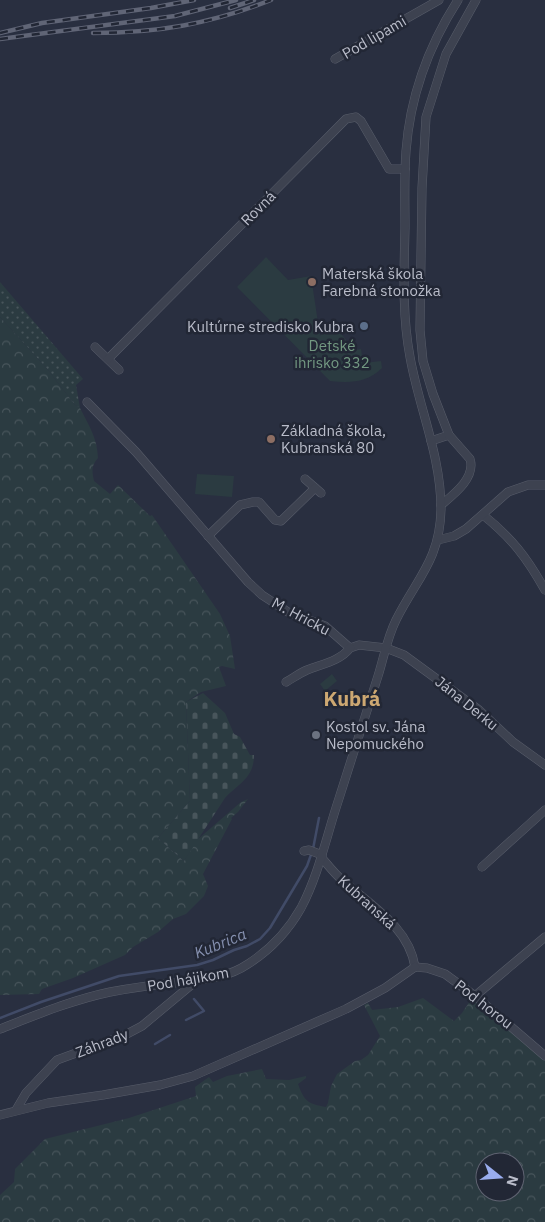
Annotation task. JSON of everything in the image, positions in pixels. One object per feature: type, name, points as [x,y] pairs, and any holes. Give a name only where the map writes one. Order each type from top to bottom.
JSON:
[{"type":"street","name":"Pod lipami","points":[[335,59],[439,0]]},
{"type":"street","points":[[307,850],[320,855],[395,623],[432,558],[438,540],[441,505],[440,488],[432,441],[413,375],[406,331],[404,258],[405,169],[411,115],[417,91],[441,29],[458,0]]},
{"type":"street","points":[[441,505],[462,486],[471,468],[470,460],[449,435],[433,394],[423,361],[420,330],[422,188],[426,117],[446,54],[476,0]]},
{"type":"street","points":[[432,49],[446,54]]},
{"type":"street","points":[[411,115],[426,117]]},
{"type":"street","name":"Rovná","points":[[108,359],[346,119],[356,117],[361,121],[389,169],[405,169]]},
{"type":"street","points":[[406,188],[422,188]]},
{"type":"street","points":[[404,258],[421,257]]},
{"type":"street","points":[[406,331],[420,330]]},
{"type":"street","points":[[95,347],[119,370]]},
{"type":"street","points":[[420,398],[433,394]]},
{"type":"street","name":"M. Hricku","points":[[87,402],[136,452],[237,571],[262,595],[288,612],[325,626],[350,648]]},
{"type":"street","points":[[432,441],[449,435]]},
{"type":"street","points":[[208,536],[240,505],[253,502],[259,502],[275,520],[281,521],[318,491],[305,479]]},
{"type":"street","points":[[438,540],[454,536],[483,515],[508,492],[528,485],[545,485]]},
{"type":"street","points":[[483,515],[504,531],[518,548],[545,590]]},
{"type":"street","points":[[286,682],[307,670],[330,662],[350,648],[359,645],[386,648]]},
{"type":"street","name":"Jána Derku","points":[[386,648],[404,655],[428,672],[479,710],[513,742],[545,765]]},
{"type":"street","points":[[482,866],[545,810]]},
{"type":"street","name":"Kubranská","points":[[320,855],[340,878],[391,922],[403,936],[413,954],[415,967]]},
{"type":"street","name":"Pod hájikom","points":[[0,1028],[52,1009],[102,994],[226,975],[238,970],[266,951],[288,928],[300,911],[311,887],[320,855]]},
{"type":"street","points":[[476,996],[545,937]]},
{"type":"street","points":[[0,1114],[48,1102],[160,1085],[194,1076],[346,1009],[385,988],[415,967]]},
{"type":"street","name":"Pod horou","points":[[415,967],[426,968],[445,974],[476,996],[545,1056]]},
{"type":"street","name":"Záhrady","points":[[16,1110],[26,1093],[57,1060],[125,1035],[142,1026],[162,1011],[196,980]]},
{"type":"green space","name":"Detské ihrisko 332","points":[[266,257],[288,280],[311,276],[320,336],[331,321],[354,350],[361,349],[363,363],[381,361],[382,368],[370,377],[358,381],[330,381],[237,287]]},
{"type":"green space","points":[[0,282],[83,379],[76,385],[80,408],[75,405],[48,370],[0,317]]},
{"type":"green space","points":[[0,317],[48,370],[75,405],[80,408],[96,444],[98,458],[93,469],[94,481],[110,494],[118,485],[150,516],[152,515],[220,614],[230,636],[235,669],[219,667],[226,686],[201,692],[186,702],[190,801],[158,838],[184,861],[197,840],[241,802],[248,799],[231,818],[203,874],[208,886],[204,896],[186,914],[173,919],[158,932],[133,947],[125,955],[73,978],[42,989],[39,994],[0,995]]},
{"type":"green space","points":[[197,474],[234,476],[232,497],[195,494]]},
{"type":"green space","points":[[332,674],[337,681],[325,691],[320,684]]},
{"type":"green space","points":[[203,693],[225,713],[234,734],[240,737],[250,755],[254,755],[249,775],[225,798],[184,861],[158,838],[190,801],[186,702]]},
{"type":"green space","points":[[423,998],[454,1021],[472,998],[545,1059],[545,1222],[0,1222],[0,1195],[14,1182],[15,1169],[45,1139],[129,1118],[196,1096],[195,1087],[209,1077],[213,1082],[227,1076],[262,1069],[266,1079],[289,1080],[306,1076],[298,1084],[302,1094],[307,1101],[326,1107],[331,1086],[337,1074],[355,1061],[361,1060],[368,1055],[380,1036],[364,1005],[368,1003],[372,1010],[398,1007]]},
{"type":"waterway","name":"Kubrica","points":[[0,1018],[119,976],[197,965],[247,946],[260,939],[270,928],[307,866],[313,849],[319,818]]},
{"type":"waterway","points":[[186,1020],[204,1011],[194,999]]},
{"type":"waterway","points":[[155,1044],[170,1035]]},
{"type":"railway","points":[[0,33],[42,23],[194,0]]},
{"type":"railway","points":[[0,39],[175,16],[236,0]]},
{"type":"railway","points":[[230,8],[254,0]]},
{"type":"railway","points":[[93,33],[117,33],[183,26],[227,15],[271,0]]},
{"type":"place","name":"Materská škola Farebná stonožka","points":[[312,282]]},
{"type":"place","name":"Kultúrne stredisko Kubra","points":[[364,326]]},
{"type":"place","name":"Základná škola, Kubranská 80","points":[[271,439]]},
{"type":"place","name":"Kostol sv. Jána Nepomuckého","points":[[316,735]]},
{"type":"district","name":"Kubrá","points":[[352,698]]}]
